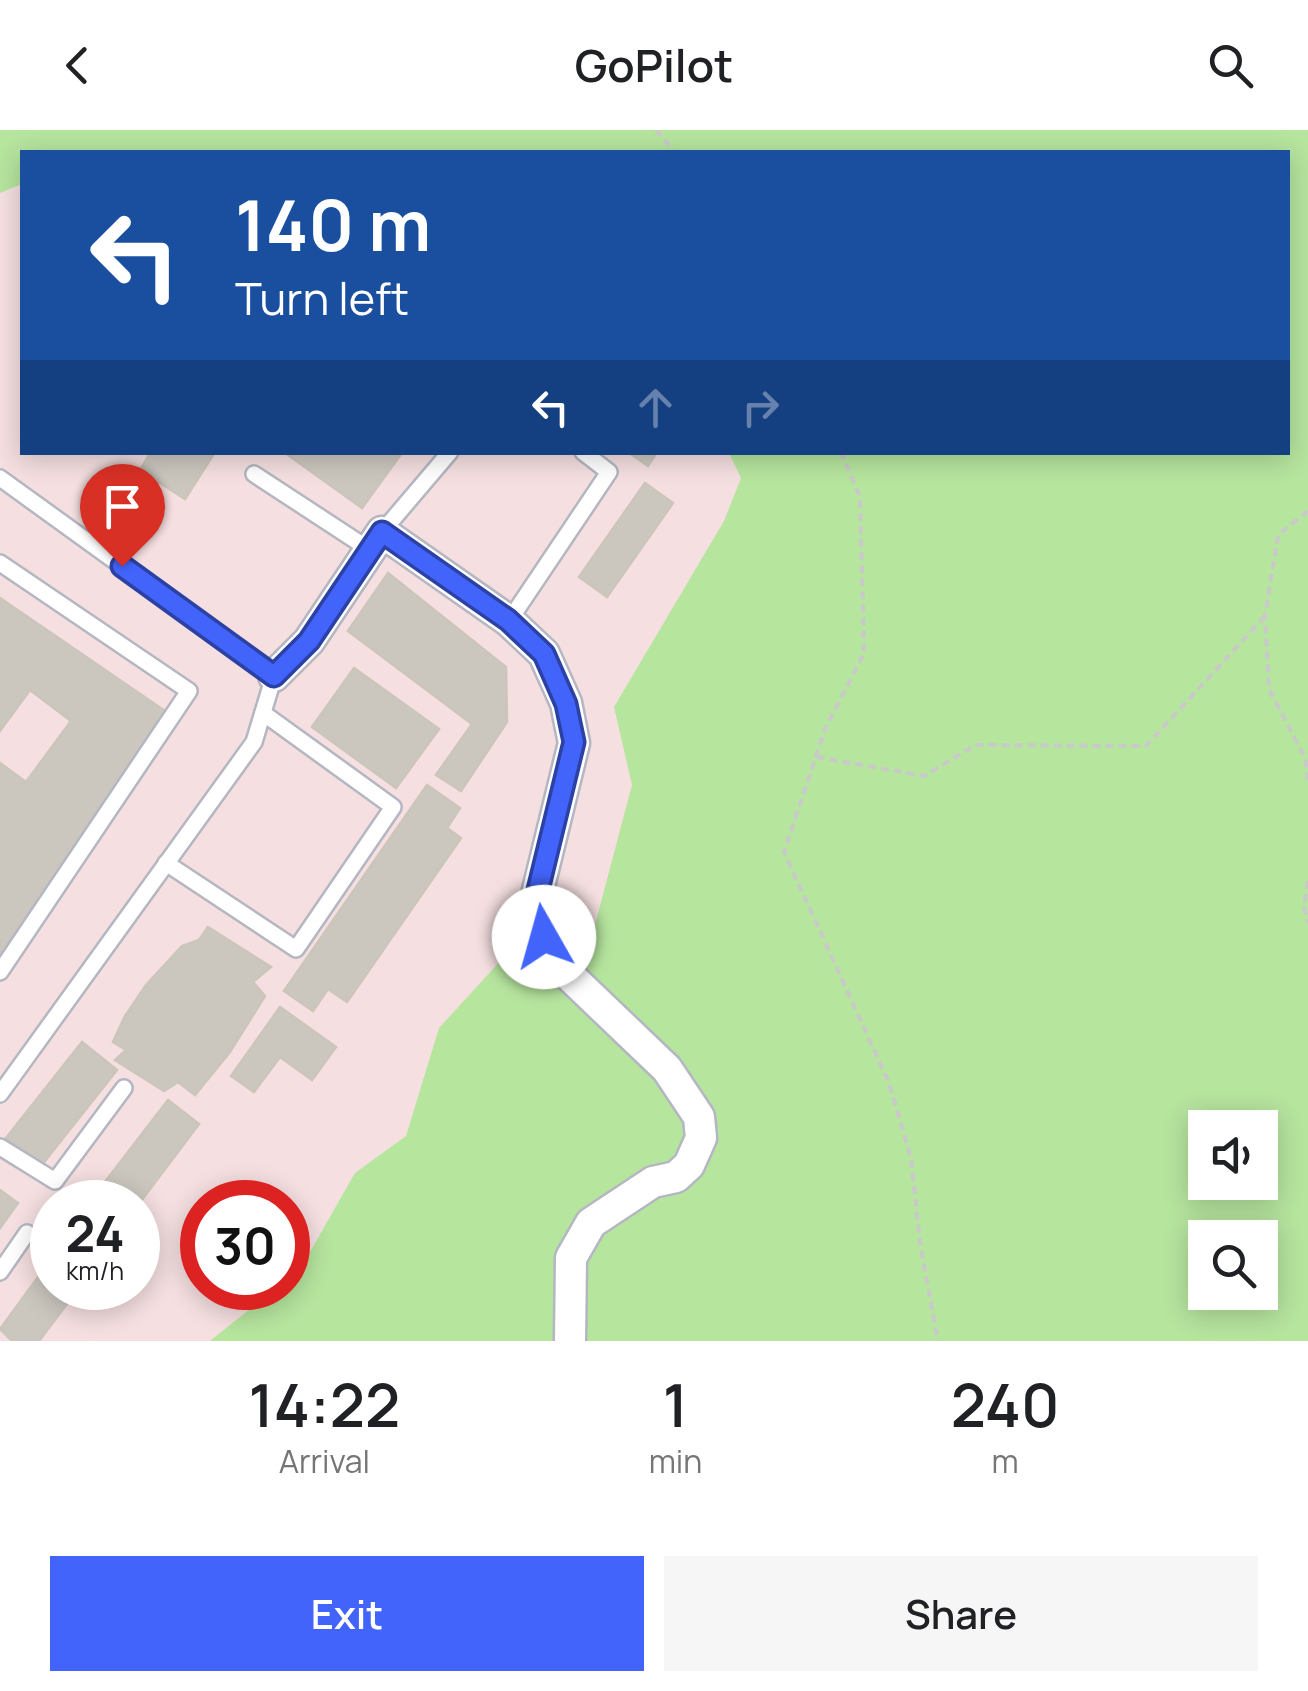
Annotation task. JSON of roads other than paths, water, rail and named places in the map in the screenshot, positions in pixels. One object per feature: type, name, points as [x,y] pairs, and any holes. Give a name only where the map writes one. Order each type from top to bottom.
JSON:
[{"type":"street","points":[[274,676],[309,641],[376,541],[508,620],[544,654],[566,704],[574,742],[538,890],[538,916],[552,959],[667,1070],[699,1117],[701,1138],[689,1165],[676,1177],[653,1182],[591,1222],[571,1258],[570,1341]]},
{"type":"lane","points":[[254,474],[376,541],[448,455]]},
{"type":"lane","points":[[508,620],[609,472],[588,455]]},
{"type":"lane","points":[[0,478],[274,676],[254,742],[0,1094]]},
{"type":"lane","points":[[0,563],[189,691],[0,972]]},
{"type":"lane","points":[[166,863],[296,949],[393,806],[262,713]]},
{"type":"lane","points":[[0,1147],[55,1181],[124,1088]]},
{"type":"lane","points":[[0,1272],[27,1234]]}]
